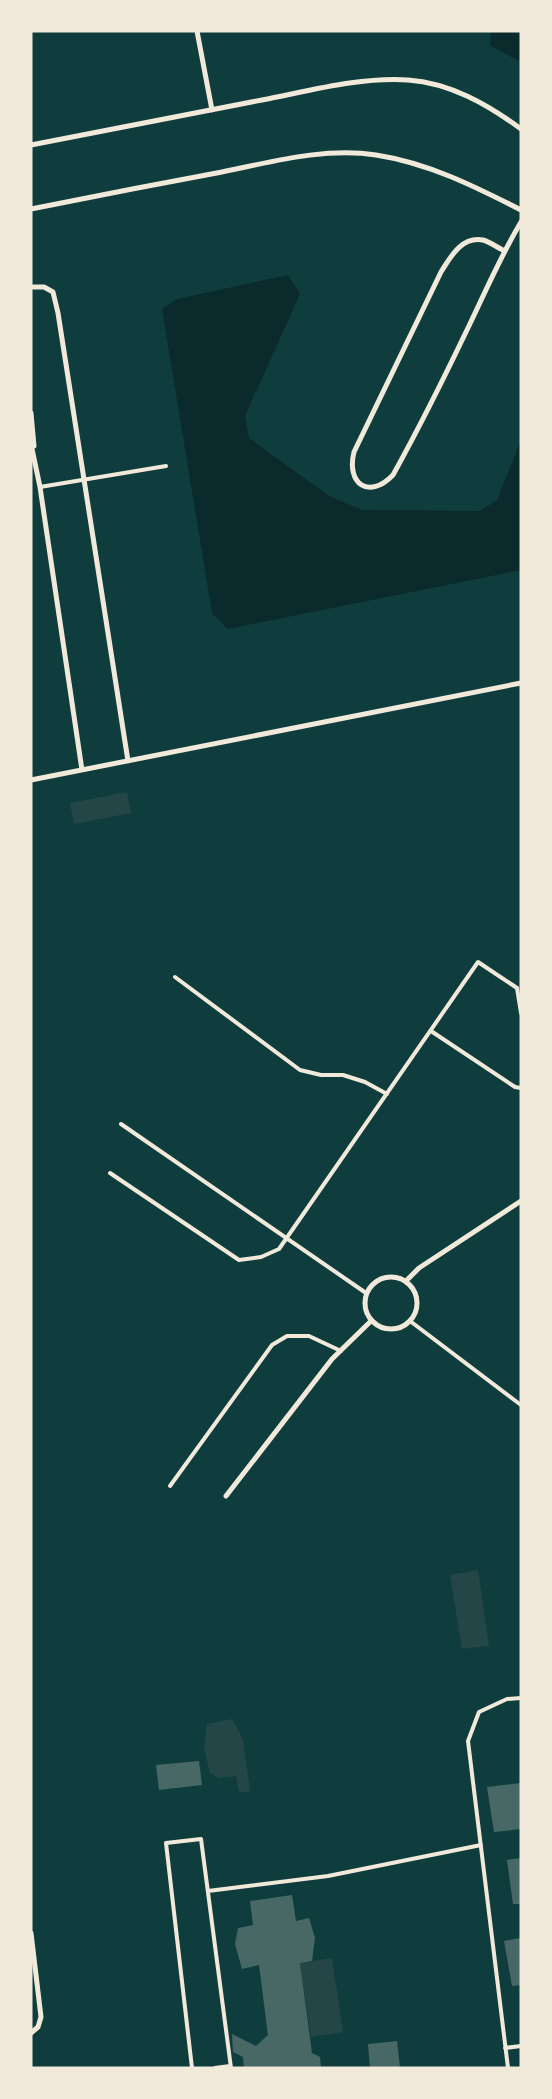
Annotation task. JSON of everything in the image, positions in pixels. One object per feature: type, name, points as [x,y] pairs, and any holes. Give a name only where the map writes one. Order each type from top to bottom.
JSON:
[{"type":"street","points":[[197,31],[212,110]]},
{"type":"street","points":[[31,145],[367,81],[408,80],[451,89],[481,102],[521,129]]},
{"type":"street","points":[[31,209],[286,159],[352,153],[374,154],[415,163],[448,175],[521,210]]},
{"type":"street","points":[[505,251],[484,240],[466,242],[456,249],[441,272],[354,452],[351,463],[353,476],[361,485],[373,488],[385,484],[394,475],[435,397],[505,251],[521,222]]},
{"type":"street","points":[[31,287],[44,287],[52,292],[58,313],[128,761]]},
{"type":"street","points":[[31,413],[35,462]]},
{"type":"street","points":[[31,444],[40,488],[82,770]]},
{"type":"street","points":[[31,780],[521,683]]},
{"type":"street","points":[[406,1281],[419,1268],[521,1200]]},
{"type":"street","points":[[397,1277],[406,1281],[412,1287],[417,1300],[417,1310],[410,1321],[401,1328],[393,1330],[384,1329],[371,1321],[365,1309],[366,1293],[370,1286],[382,1278],[397,1277]]},
{"type":"street","points":[[226,1496],[332,1359],[371,1321]]},
{"type":"street","points":[[31,1933],[41,2017],[38,2027],[31,2033]]},
{"type":"lane","points":[[40,488],[166,466]]},
{"type":"lane","points":[[110,1173],[239,1260],[261,1257],[279,1248],[287,1238],[478,962],[517,988],[521,1012]]},
{"type":"lane","points":[[175,977],[300,1070],[321,1075],[343,1075],[365,1082],[387,1094]]},
{"type":"lane","points":[[430,1031],[521,1088]]},
{"type":"lane","points":[[121,1124],[366,1293]]},
{"type":"lane","points":[[410,1321],[521,1405]]},
{"type":"lane","points":[[170,1486],[272,1345],[287,1336],[309,1336],[340,1351]]},
{"type":"lane","points":[[508,2068],[468,1741],[479,1712],[507,1699],[521,1698]]},
{"type":"lane","points":[[192,2068],[166,1843],[201,1839],[231,2067],[215,2068]]},
{"type":"lane","points":[[208,1891],[328,1876],[481,1844]]},
{"type":"lane","points":[[505,2048],[521,2046]]},
{"type":"shaded area","points":[[491,31],[521,31],[521,62],[490,46]]},
{"type":"shaded area","points":[[288,275],[300,294],[245,416],[249,438],[329,496],[362,510],[480,511],[497,500],[521,440],[521,570],[228,629],[212,613],[162,309],[177,299]]},
{"type":"shaded area","points":[[127,792],[131,813],[74,824],[70,803]]},
{"type":"shaded area","points":[[478,1570],[489,1646],[462,1649],[450,1575]]},
{"type":"shaded area","points":[[232,1719],[243,1739],[250,1791],[239,1793],[236,1776],[219,1778],[210,1773],[204,1748],[207,1724]]},
{"type":"shaded area","points":[[332,1958],[343,2032],[311,2037],[300,1963]]},
{"type":"building","points":[[199,1761],[202,1785],[159,1790],[156,1765]]},
{"type":"building","points":[[521,1783],[521,1829],[494,1832],[487,1787]]},
{"type":"building","points":[[521,1858],[521,1904],[513,1904],[507,1860]]},
{"type":"building","points":[[292,1895],[296,1921],[309,1918],[315,1938],[312,1961],[300,1963],[312,2053],[320,2057],[321,2068],[244,2068],[243,2057],[233,2052],[232,2034],[256,2046],[268,2035],[259,1965],[242,1969],[235,1944],[238,1928],[253,1925],[250,1901]]},
{"type":"building","points":[[521,1938],[521,1985],[512,1986],[504,1941]]},
{"type":"building","points":[[397,2041],[400,2068],[370,2068],[368,2044]]}]
